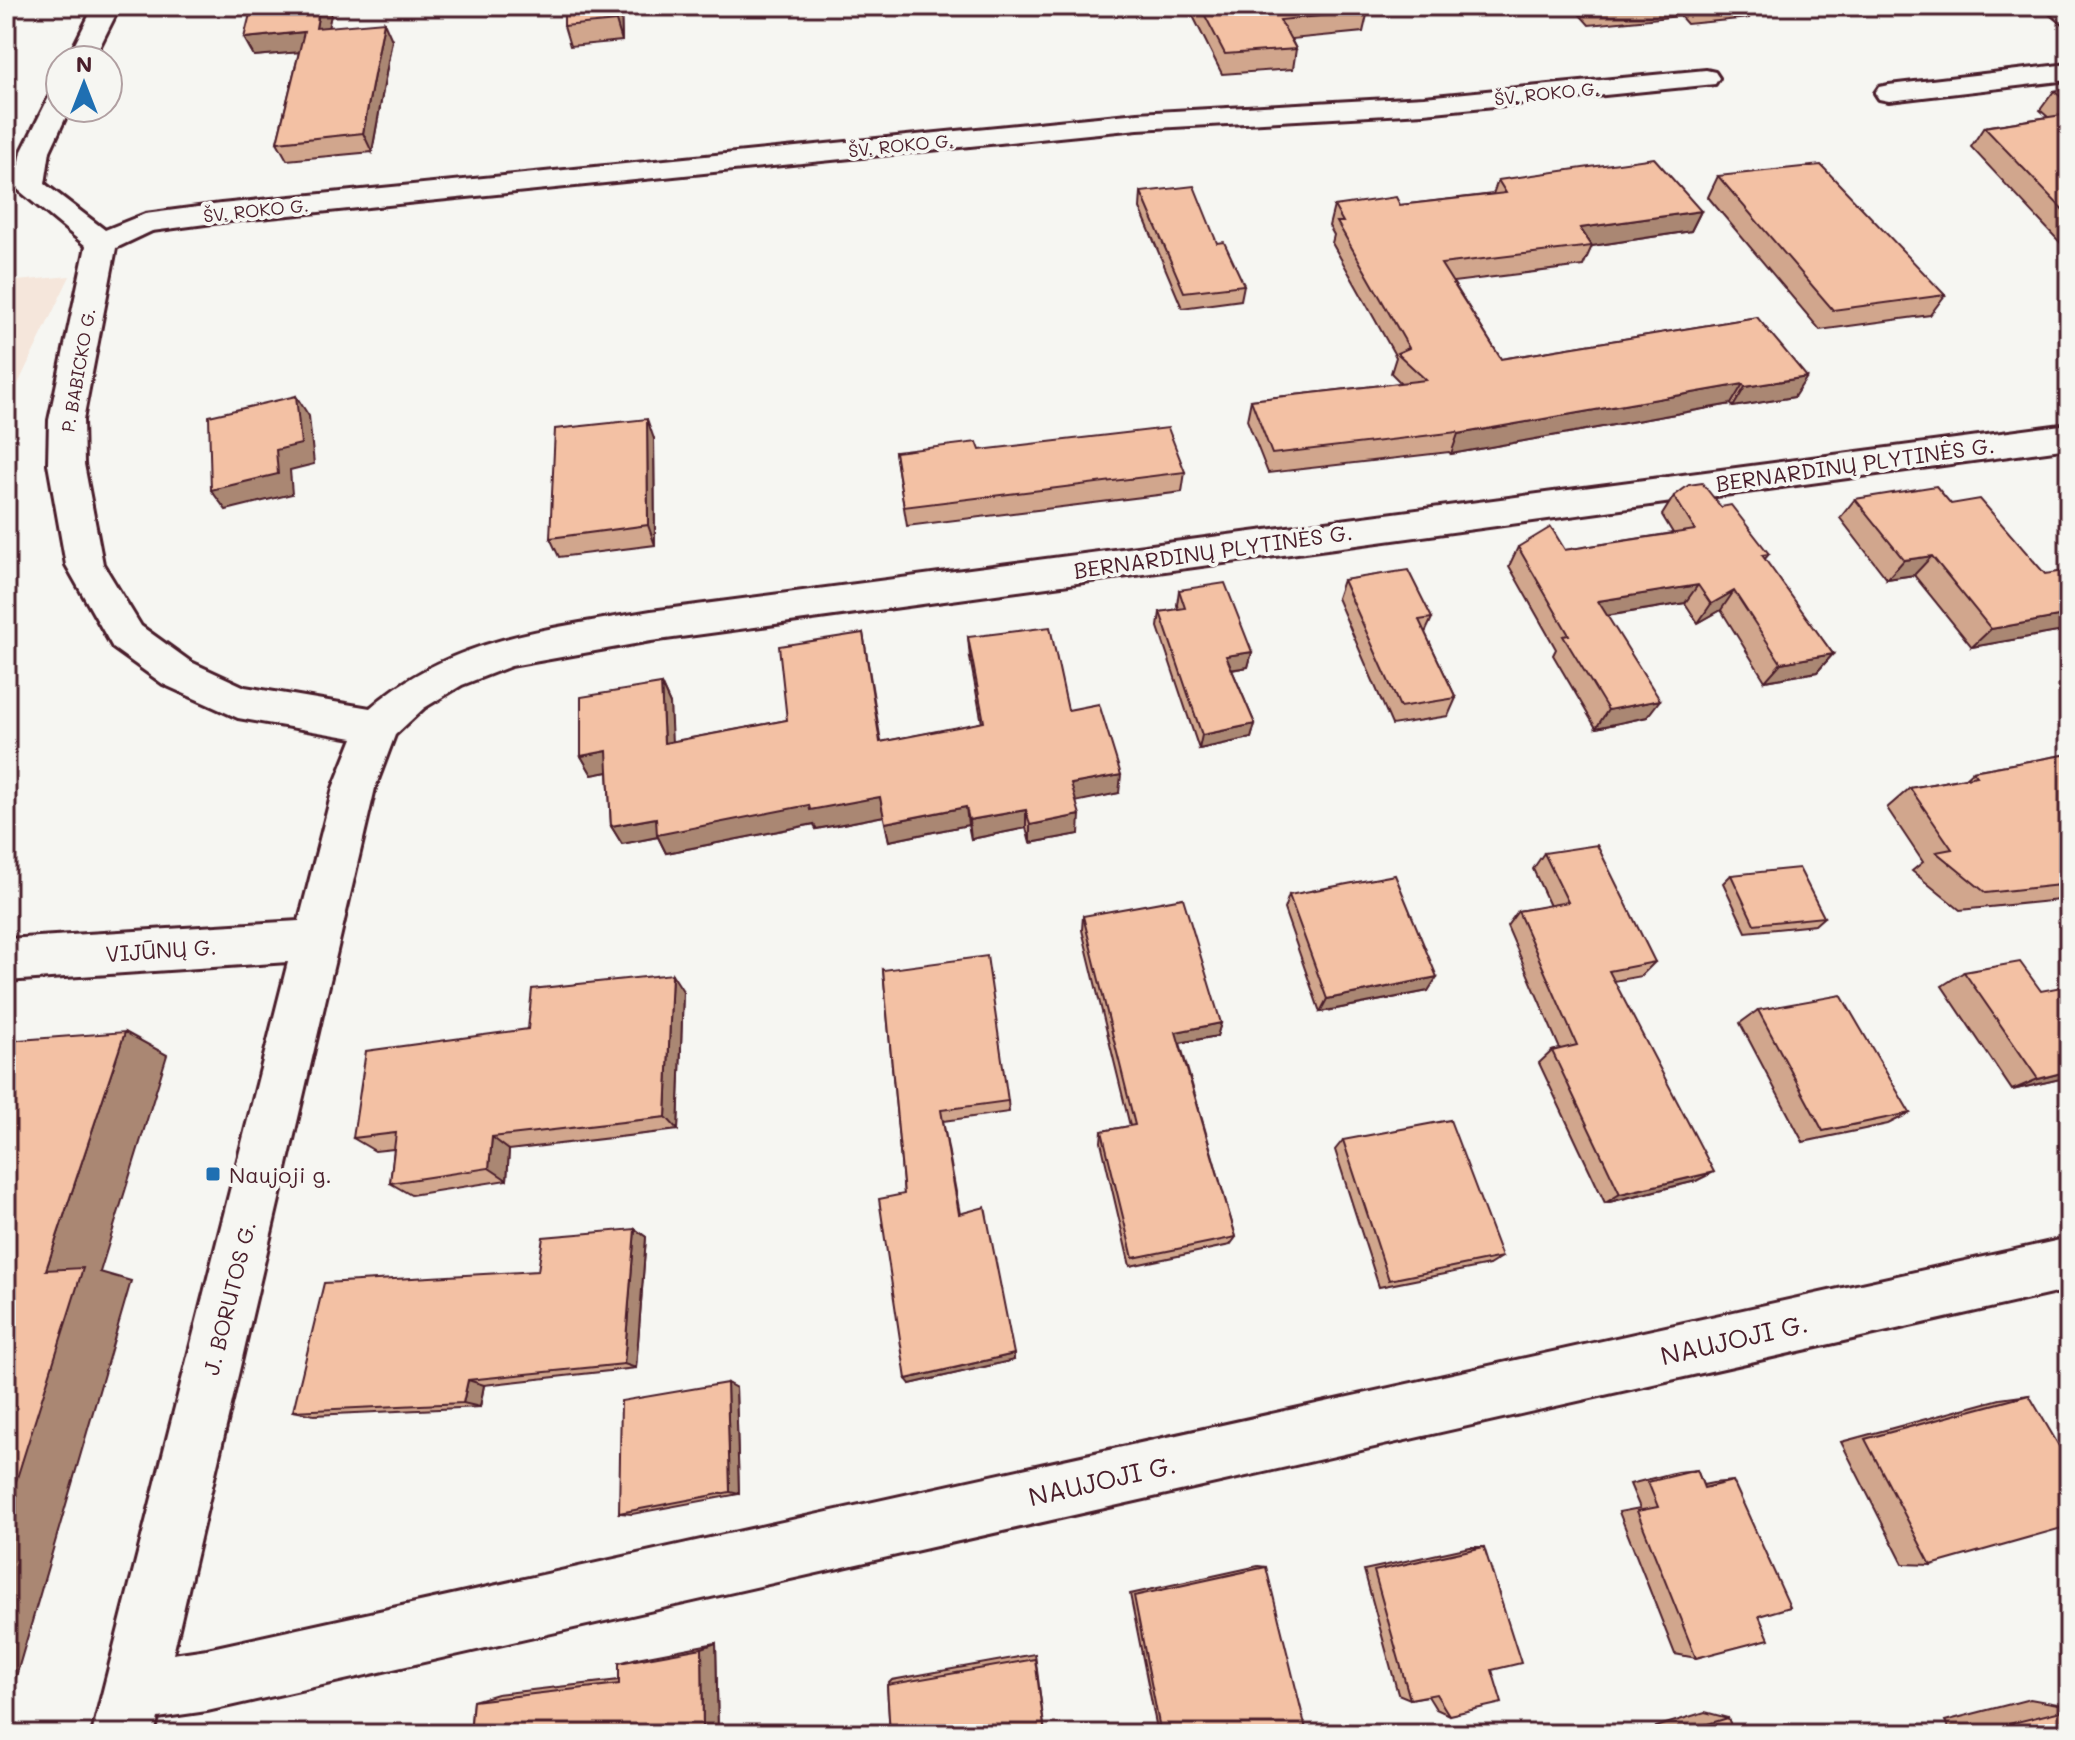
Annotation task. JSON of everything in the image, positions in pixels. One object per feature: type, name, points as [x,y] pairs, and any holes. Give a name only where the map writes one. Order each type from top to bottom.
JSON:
[{"type":"street","points":[[88,44],[107,6]]},
{"type":"street","points":[[2055,6],[2069,16]]},
{"type":"street","points":[[1889,93],[2069,72]]},
{"type":"street","name":"ŠV. ROKO G.","points":[[102,243],[145,223],[221,213],[1138,121],[1424,105],[1706,78]]},
{"type":"street","points":[[49,124],[36,151],[30,187],[102,243]]},
{"type":"street","name":"P. BABICKO G.","points":[[102,243],[66,420],[66,464],[85,565],[127,637],[177,673],[238,702],[378,726]]},
{"type":"street","name":"BERNARDINŲ PLYTINĖS G.","points":[[378,726],[410,697],[448,674],[507,652],[651,626],[2069,436]]},
{"type":"street","name":"J. BORUTOS G.","points":[[128,1712],[354,788],[378,726]]},
{"type":"street","name":"VIJŪNŲ G.","points":[[6,960],[316,940]]},
{"type":"street","name":"NAUJOJI G.","points":[[128,1712],[223,1676],[2069,1264]]},
{"type":"shaded area","points":[[70,276],[6,409],[6,282]]},
{"type":"building","points":[[252,6],[320,6],[316,28],[384,22],[363,133],[277,142],[304,32],[244,38]]},
{"type":"building","points":[[564,6],[616,6],[616,21],[564,26]]},
{"type":"building","points":[[1200,6],[1367,6],[1368,11],[1280,20],[1296,49],[1225,54]]},
{"type":"building","points":[[2069,89],[2069,104],[2054,91]]},
{"type":"building","points":[[2069,114],[2069,216],[1984,127]]},
{"type":"building","points":[[1654,158],[1701,211],[1580,228],[1592,246],[1441,264],[1501,359],[1757,317],[1807,377],[1745,387],[1743,384],[1458,434],[1272,454],[1251,400],[1426,380],[1397,353],[1409,348],[1337,222],[1343,222],[1334,206],[1396,197],[1400,205],[1506,193],[1498,180]]},
{"type":"building","points":[[1821,165],[1945,295],[1833,310],[1718,176]]},
{"type":"building","points":[[1194,186],[1217,243],[1224,242],[1244,285],[1184,292],[1141,192]]},
{"type":"building","points":[[296,396],[301,444],[276,450],[278,474],[211,490],[209,416]]},
{"type":"building","points":[[647,419],[648,525],[550,538],[555,429]]},
{"type":"building","points":[[1168,428],[1185,472],[904,507],[895,452],[977,442],[980,450]]},
{"type":"building","points":[[1702,483],[1721,507],[1731,505],[1769,554],[1762,555],[1833,654],[1781,663],[1734,591],[1711,604],[1698,585],[1598,601],[1660,700],[1608,710],[1563,636],[1569,635],[1518,547],[1551,527],[1565,550],[1695,530],[1674,496],[1689,485]]},
{"type":"building","points":[[1936,486],[1951,504],[1980,499],[2045,574],[2064,571],[2069,577],[2069,615],[1991,629],[1932,556],[1904,560],[1855,499]]},
{"type":"building","points":[[1408,570],[1432,618],[1419,620],[1456,698],[1400,707],[1343,580]]},
{"type":"building","points":[[1225,583],[1252,652],[1226,656],[1255,724],[1202,735],[1160,612],[1185,608],[1179,590]]},
{"type":"building","points":[[1050,627],[1068,710],[1099,704],[1121,775],[1071,784],[1080,815],[1030,825],[1026,810],[969,820],[966,807],[885,823],[880,797],[810,810],[809,805],[657,835],[656,818],[611,826],[607,751],[581,756],[581,697],[661,684],[664,743],[787,720],[779,646],[863,633],[880,742],[984,722],[968,637]]},
{"type":"building","points":[[2069,754],[2069,884],[1986,893],[1936,852],[1952,849],[1910,788],[1977,776],[1973,771]]},
{"type":"building","points":[[1597,845],[1655,962],[1609,971],[1714,1172],[1620,1194],[1552,1051],[1577,1045],[1518,911],[1568,902],[1544,853]]},
{"type":"building","points":[[1799,868],[1824,917],[1754,924],[1731,875]]},
{"type":"building","points":[[1395,875],[1437,977],[1327,999],[1289,895]]},
{"type":"building","points":[[1183,898],[1221,1023],[1176,1032],[1236,1237],[1133,1258],[1102,1131],[1135,1125],[1083,916]]},
{"type":"building","points":[[987,956],[1008,1101],[941,1110],[959,1214],[985,1207],[1014,1354],[906,1379],[879,1199],[904,1194],[883,970]]},
{"type":"building","points":[[2020,962],[2041,991],[2061,987],[2069,998],[2069,1071],[2038,1079],[1964,972]]},
{"type":"building","points":[[672,974],[666,1117],[492,1137],[489,1168],[390,1183],[396,1133],[353,1138],[366,1051],[528,1029],[532,989]]},
{"type":"building","points":[[1841,995],[1910,1113],[1823,1131],[1758,1010]]},
{"type":"building","points":[[125,1032],[46,1270],[83,1268],[6,1513],[6,1041]]},
{"type":"building","points":[[1450,1120],[1502,1257],[1389,1280],[1343,1140]]},
{"type":"building","points":[[635,1229],[624,1364],[468,1380],[463,1403],[293,1411],[324,1283],[538,1271],[543,1237]]},
{"type":"building","points":[[727,1383],[730,1492],[619,1513],[621,1401]]},
{"type":"building","points":[[2029,1395],[2069,1463],[2069,1526],[1931,1565],[1865,1439]]},
{"type":"building","points":[[1697,1470],[1704,1488],[1733,1481],[1790,1607],[1759,1616],[1769,1639],[1696,1658],[1637,1511],[1658,1507],[1648,1482]]},
{"type":"building","points":[[1484,1547],[1521,1663],[1492,1670],[1502,1703],[1449,1715],[1436,1694],[1410,1699],[1374,1571]]},
{"type":"building","points":[[1266,1567],[1306,1729],[1285,1734],[1161,1734],[1134,1596]]},
{"type":"building","points":[[702,1648],[703,1734],[470,1734],[473,1701],[619,1684],[619,1663]]},
{"type":"building","points":[[1035,1659],[1045,1734],[890,1734],[887,1685]]},
{"type":"building","points":[[2069,1709],[2069,1734],[1991,1734],[1989,1729]]},
{"type":"building","points":[[1728,1718],[1734,1734],[1677,1733]]},
{"type":"place","name":"Naujoji g.","points":[[213,1174]]}]
